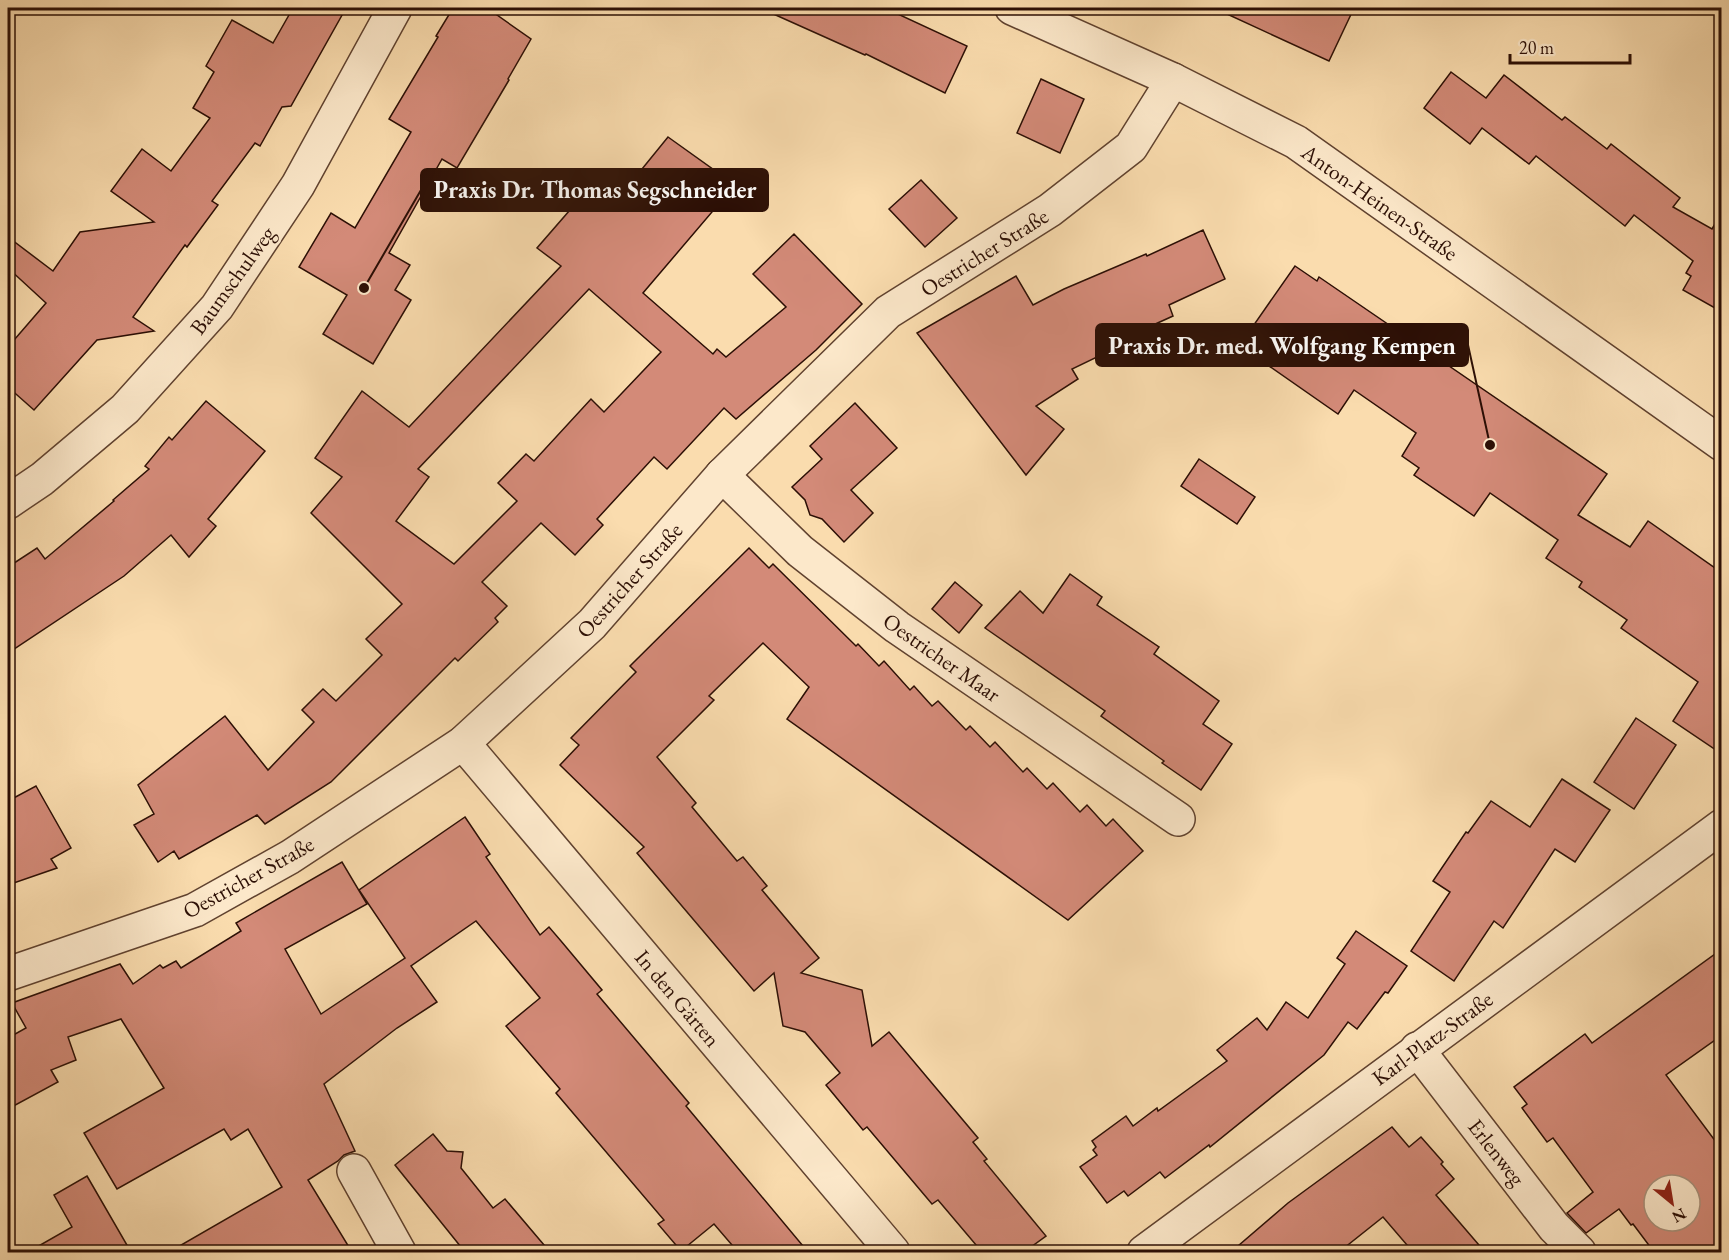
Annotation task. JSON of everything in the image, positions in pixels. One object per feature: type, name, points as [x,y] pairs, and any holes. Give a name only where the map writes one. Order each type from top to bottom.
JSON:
[{"type":"street","name":"Baumschulweg","points":[[8,502],[42,479],[125,410],[217,307],[298,185],[395,8]]},
{"type":"street","name":"Anton-Heinen-Straße","points":[[1011,8],[1173,80],[1296,142],[1722,444]]},
{"type":"street","name":"Oestricher Straße","points":[[8,974],[195,910],[290,857],[463,743],[592,624],[722,475],[888,312],[1050,210],[1131,147],[1173,80]]},
{"type":"street","name":"Oestricher Maar","points":[[722,475],[800,551],[897,627],[1178,819]]},
{"type":"street","name":"In den Gärten","points":[[463,743],[893,1252]]},
{"type":"street","name":"Karl-Platz-Straße","points":[[1144,1252],[1722,826]]},
{"type":"street","name":"Erlenweg","points":[[1417,1049],[1554,1227],[1580,1252]]},
{"type":"street","points":[[354,1171],[399,1252]]},
{"type":"building","points":[[293,8],[346,8],[291,106],[282,107],[260,146],[255,143],[212,201],[218,205],[187,247],[185,245],[133,317],[154,331],[97,340],[34,410],[8,387],[8,347],[46,303],[8,268],[8,237],[53,271],[80,232],[154,222],[111,191],[142,149],[171,171],[210,118],[193,108],[214,72],[206,66],[232,20],[273,43]]},
{"type":"building","points":[[453,8],[487,8],[531,39],[457,168],[442,159],[389,253],[410,265],[395,290],[411,300],[373,364],[323,334],[347,295],[299,267],[331,213],[355,228],[411,132],[389,119]]},
{"type":"building","points":[[760,8],[885,8],[967,46],[945,93],[866,54]]},
{"type":"building","points":[[1214,8],[1354,8],[1329,61]]},
{"type":"building","points":[[1451,72],[1486,98],[1504,75],[1562,120],[1565,117],[1607,149],[1611,144],[1680,198],[1673,207],[1712,229],[1722,212],[1722,312],[1683,290],[1691,276],[1686,273],[1693,261],[1634,215],[1625,226],[1536,156],[1529,164],[1482,128],[1470,144],[1424,108]]},
{"type":"building","points":[[1041,79],[1084,99],[1060,153],[1017,133]]},
{"type":"building","points":[[668,137],[735,185],[643,293],[713,354],[717,349],[726,357],[786,307],[753,274],[794,234],[862,304],[816,350],[736,419],[724,408],[667,469],[654,457],[597,519],[603,525],[575,555],[541,523],[482,582],[507,606],[495,618],[498,622],[458,661],[455,658],[331,782],[265,824],[257,815],[179,859],[174,851],[158,862],[134,825],[154,814],[138,785],[225,716],[268,770],[314,722],[302,710],[323,689],[336,701],[382,655],[366,639],[402,604],[311,513],[342,477],[315,458],[362,391],[409,427],[561,266],[537,248],[603,172],[629,185]],"holes":[[[589,289],[661,352],[604,412],[591,399],[534,461],[526,454],[498,483],[517,501],[454,564],[396,521],[429,477],[418,469]]]},
{"type":"building","points":[[921,180],[957,218],[925,247],[889,209]]},
{"type":"building","points":[[1203,230],[1225,279],[1169,305],[1173,316],[1120,340],[1122,345],[1072,369],[1078,379],[1036,406],[1064,429],[1026,475],[917,333],[1016,276],[1033,305],[1064,289],[1146,254],[1147,256]]},
{"type":"building","points":[[1295,266],[1317,281],[1319,277],[1607,474],[1578,515],[1630,547],[1648,521],[1722,573],[1722,754],[1673,721],[1698,682],[1621,628],[1627,620],[1579,587],[1582,582],[1546,558],[1558,540],[1490,493],[1474,516],[1414,475],[1419,468],[1402,456],[1416,433],[1354,390],[1338,414],[1269,366],[1281,350],[1251,329]]},
{"type":"building","points":[[206,401],[265,451],[208,519],[216,526],[189,557],[171,535],[124,576],[8,653],[8,567],[37,548],[45,559],[149,469],[145,466],[169,437],[172,440]]},
{"type":"building","points":[[855,403],[897,448],[851,490],[873,513],[844,542],[822,519],[810,515],[805,500],[792,487],[822,459],[810,446]]},
{"type":"building","points":[[1199,459],[1255,497],[1237,524],[1181,486]]},
{"type":"building","points":[[749,548],[769,568],[773,564],[879,666],[884,661],[910,690],[914,686],[932,706],[938,701],[966,730],[970,726],[990,747],[995,742],[1023,772],[1027,768],[1047,789],[1053,783],[1080,812],[1087,805],[1106,826],[1113,819],[1143,851],[1068,920],[787,719],[809,687],[763,643],[709,696],[714,700],[657,757],[696,803],[692,807],[737,861],[743,857],[767,886],[762,890],[819,958],[801,973],[862,990],[872,1046],[889,1032],[978,1138],[973,1142],[987,1159],[984,1161],[1046,1236],[1024,1252],[982,1252],[938,1200],[932,1204],[867,1127],[863,1130],[826,1085],[840,1073],[805,1032],[783,1026],[774,973],[754,991],[637,853],[644,847],[560,765],[579,745],[571,738],[636,672],[630,666]]},
{"type":"building","points":[[1070,574],[1102,597],[1097,605],[1159,647],[1154,654],[1219,701],[1203,724],[1232,744],[1201,790],[1101,716],[1105,711],[985,628],[1020,591],[1043,613]]},
{"type":"building","points":[[955,582],[982,605],[959,633],[932,609]]},
{"type":"building","points":[[1636,718],[1676,745],[1634,809],[1594,782]]},
{"type":"building","points":[[1562,779],[1610,810],[1575,862],[1555,849],[1503,928],[1494,921],[1454,981],[1411,951],[1450,892],[1433,881],[1466,832],[1468,833],[1491,801],[1530,827]]},
{"type":"building","points":[[36,786],[71,848],[51,859],[57,868],[8,885],[8,801]]},
{"type":"building","points":[[465,817],[490,854],[486,857],[540,935],[549,927],[561,941],[602,990],[597,994],[689,1103],[686,1106],[808,1252],[738,1252],[714,1224],[681,1251],[658,1224],[664,1220],[556,1093],[560,1089],[506,1026],[540,998],[476,921],[411,966],[437,1002],[397,1028],[324,1084],[355,1151],[344,1155],[308,1180],[352,1252],[169,1252],[282,1187],[248,1129],[231,1140],[224,1129],[117,1189],[84,1133],[164,1088],[121,1019],[68,1037],[76,1060],[51,1070],[58,1082],[8,1109],[8,1038],[26,1028],[12,1003],[120,964],[133,984],[160,965],[163,968],[176,961],[181,968],[241,931],[236,923],[342,862],[367,904],[285,949],[321,1014],[405,958],[359,890]]},
{"type":"building","points":[[1356,931],[1407,966],[1388,993],[1385,992],[1357,1029],[1348,1022],[1324,1055],[1210,1147],[1209,1145],[1165,1178],[1160,1172],[1128,1196],[1124,1191],[1107,1203],[1080,1167],[1097,1155],[1093,1150],[1096,1147],[1092,1141],[1126,1116],[1133,1126],[1157,1108],[1158,1111],[1227,1061],[1217,1050],[1257,1018],[1267,1030],[1286,1002],[1308,1018],[1345,964],[1337,958]]},
{"type":"building","points":[[1722,949],[1722,1035],[1666,1075],[1722,1150],[1722,1252],[1654,1252],[1619,1209],[1586,1233],[1567,1213],[1593,1192],[1553,1138],[1547,1142],[1522,1108],[1527,1104],[1514,1087],[1585,1034],[1592,1043]]},
{"type":"building","points":[[1392,1127],[1409,1147],[1421,1137],[1443,1162],[1441,1164],[1454,1179],[1436,1195],[1485,1252],[1413,1252],[1383,1217],[1339,1252],[1231,1252],[1288,1203]]},
{"type":"building","points":[[433,1134],[447,1151],[463,1152],[461,1168],[493,1208],[505,1199],[550,1252],[465,1252],[395,1165]]},
{"type":"building","points":[[87,1176],[131,1252],[28,1252],[72,1227],[54,1195]]},
{"type":"place","name":"Praxis Dr. Thomas Segschneider","points":[[364,288]]},
{"type":"place","name":"Praxis Dr. med. Wolfgang Kempen","points":[[1490,445]]}]
